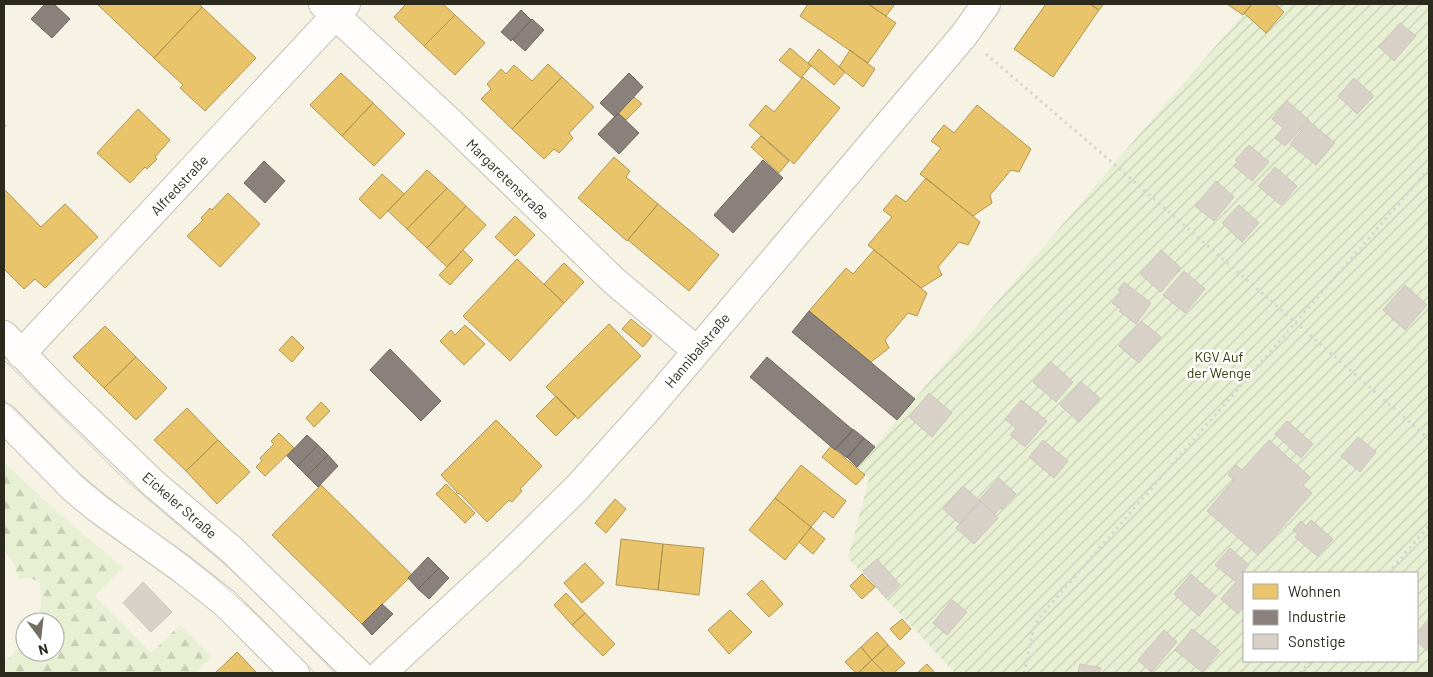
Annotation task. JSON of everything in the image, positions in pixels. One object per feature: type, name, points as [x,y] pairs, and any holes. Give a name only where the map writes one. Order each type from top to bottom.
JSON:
[{"type":"street","name":"Hannibalstraße","points":[[382,673],[505,559],[577,488],[648,408],[964,35],[986,4]]},
{"type":"street","name":"Alfredstraße","points":[[13,345],[335,7]]},
{"type":"street","name":"Margaretenstraße","points":[[335,7],[613,280],[696,350]]},
{"type":"street","name":"Eickeler Straße","points":[[13,345],[56,390],[154,484],[231,549],[358,673]]},
{"type":"street","points":[[4,418],[73,488],[97,508],[206,587],[225,603],[295,673]]},
{"type":"path","points":[[964,35],[1107,157],[1429,439]]},
{"type":"path","points":[[1024,673],[1033,631],[1038,619],[1429,169]]},
{"type":"path","points":[[1389,572],[1429,526]]},
{"type":"path","points":[[1300,673],[1311,662]]},
{"type":"green space","name":"KGV Auf der Wenge","points":[[1252,4],[1429,4],[1429,673],[955,673],[848,558],[869,478],[856,468]]},
{"type":"green space","points":[[4,462],[56,511],[123,568],[95,596],[151,653],[180,625],[212,657],[195,673],[4,673],[4,663],[15,652],[15,662],[65,662],[65,612],[40,612],[40,582],[30,578],[18,579],[14,564],[4,548]]},
{"type":"building: Wohnen","points":[[97,4],[199,4],[202,7],[154,58]]},
{"type":"building: Wohnen","points":[[406,4],[443,4],[455,15],[424,46],[394,17]]},
{"type":"building: Wohnen","points":[[808,4],[868,4],[896,23],[868,63],[800,16]]},
{"type":"building: Wohnen","points":[[868,4],[895,4],[886,16]]},
{"type":"building: Wohnen","points":[[1046,4],[1090,4],[1099,10],[1053,77],[1014,49]]},
{"type":"building: Wohnen","points":[[1090,4],[1104,4],[1099,10]]},
{"type":"building: Wohnen","points":[[1227,4],[1252,4],[1243,15]]},
{"type":"building: Wohnen","points":[[1252,4],[1275,4],[1284,12],[1266,33],[1244,13]]},
{"type":"building: Wohnen","points":[[202,7],[256,58],[205,111],[180,88],[183,85],[154,58]]},
{"type":"building: Wohnen","points":[[455,15],[485,43],[455,75],[424,46]]},
{"type":"building: Wohnen","points":[[790,48],[811,66],[801,78],[779,60]]},
{"type":"building: Wohnen","points":[[819,49],[845,72],[834,85],[808,63]]},
{"type":"building: Wohnen","points":[[850,50],[875,69],[863,87],[839,67]]},
{"type":"building: Wohnen","points":[[548,64],[562,77],[512,129],[481,99],[491,89],[487,84],[501,69],[506,74],[514,65],[532,81]]},
{"type":"building: Wohnen","points":[[341,73],[373,103],[342,136],[310,105]]},
{"type":"building: Wohnen","points":[[562,77],[594,107],[569,133],[573,138],[559,153],[554,149],[544,159],[512,129]]},
{"type":"building: Wohnen","points":[[803,77],[840,108],[794,164],[749,125],[766,105],[774,112]]},
{"type":"building: Wohnen","points":[[634,97],[642,104],[626,120],[618,113]]},
{"type":"building: Wohnen","points":[[373,103],[405,134],[374,166],[342,136]]},
{"type":"building: Wohnen","points":[[977,105],[1031,149],[1019,172],[1011,170],[990,195],[992,203],[973,216],[920,174],[941,148],[931,141],[944,125],[954,133]]},
{"type":"building: Wohnen","points":[[138,109],[170,140],[155,157],[157,159],[147,169],[145,167],[130,183],[97,153]]},
{"type":"building: Wohnen","points":[[761,136],[789,161],[779,173],[751,147]]},
{"type":"building: Wohnen","points":[[614,157],[630,171],[626,177],[658,204],[627,241],[578,198]]},
{"type":"building: Wohnen","points":[[427,170],[447,188],[407,229],[388,211]]},
{"type":"building: Wohnen","points":[[382,174],[404,194],[380,219],[359,199]]},
{"type":"building: Wohnen","points":[[926,178],[980,222],[968,245],[959,242],[938,267],[942,275],[921,288],[868,245],[892,217],[883,210],[896,195],[906,202]]},
{"type":"building: Wohnen","points":[[447,188],[466,206],[427,248],[407,229]]},
{"type":"building: Wohnen","points":[[4,189],[41,227],[65,204],[98,237],[45,288],[35,279],[24,289],[4,269]]},
{"type":"building: Wohnen","points":[[228,193],[260,224],[220,267],[187,236],[203,220],[201,218],[210,208],[212,210]]},
{"type":"building: Wohnen","points":[[658,204],[719,255],[689,291],[628,240]]},
{"type":"building: Wohnen","points":[[466,206],[486,225],[447,267],[427,248]]},
{"type":"building: Wohnen","points":[[515,216],[535,235],[515,256],[495,237]]},
{"type":"building: Wohnen","points":[[463,250],[473,260],[450,285],[439,275]]},
{"type":"building: Wohnen","points":[[874,250],[927,293],[917,316],[908,313],[885,340],[889,348],[871,362],[809,311],[846,268],[853,274]]},
{"type":"building: Wohnen","points":[[517,259],[564,303],[510,361],[463,316]]},
{"type":"building: Wohnen","points":[[564,263],[584,282],[564,303],[544,284]]},
{"type":"building: Wohnen","points":[[631,319],[652,336],[643,347],[622,329]]},
{"type":"building: Wohnen","points":[[609,324],[641,356],[578,419],[546,387]]},
{"type":"building: Wohnen","points":[[465,325],[485,344],[464,365],[440,341],[451,330],[455,335]]},
{"type":"building: Wohnen","points":[[105,326],[136,357],[104,388],[73,357]]},
{"type":"building: Wohnen","points":[[292,336],[304,348],[292,362],[279,350]]},
{"type":"building: Wohnen","points":[[136,357],[167,388],[136,420],[104,388]]},
{"type":"building: Wohnen","points":[[556,396],[576,416],[556,436],[536,416]]},
{"type":"building: Wohnen","points":[[321,402],[330,411],[314,427],[306,418]]},
{"type":"building: Wohnen","points":[[187,408],[218,440],[186,471],[154,440]]},
{"type":"building: Wohnen","points":[[496,420],[542,466],[520,489],[522,491],[512,502],[509,500],[487,522],[441,475]]},
{"type":"building: Wohnen","points":[[279,433],[294,448],[265,476],[256,467],[262,461],[260,458],[274,444],[271,441]]},
{"type":"building: Wohnen","points":[[218,440],[250,472],[217,504],[186,471]]},
{"type":"building: Wohnen","points":[[831,446],[865,475],[856,485],[822,457]]},
{"type":"building: Wohnen","points":[[801,465],[846,501],[833,518],[824,511],[811,527],[775,498]]},
{"type":"building: Wohnen","points":[[446,484],[475,513],[465,523],[436,494]]},
{"type":"building: Wohnen","points":[[321,485],[412,575],[362,624],[272,535]]},
{"type":"building: Wohnen","points":[[775,498],[811,527],[785,560],[749,530]]},
{"type":"building: Wohnen","points":[[615,499],[626,509],[606,533],[595,523]]},
{"type":"building: Wohnen","points":[[811,527],[825,539],[813,554],[799,542]]},
{"type":"building: Wohnen","points":[[621,539],[663,544],[658,590],[616,585]]},
{"type":"building: Wohnen","points":[[663,544],[704,548],[699,595],[658,590]]},
{"type":"building: Wohnen","points":[[585,563],[604,583],[582,603],[564,583]]},
{"type":"building: Wohnen","points":[[862,574],[875,587],[862,599],[850,586]]},
{"type":"building: Wohnen","points":[[762,580],[783,604],[769,617],[747,594]]},
{"type":"building: Wohnen","points":[[566,593],[585,613],[572,625],[554,605]]},
{"type":"building: Wohnen","points":[[730,610],[752,632],[729,654],[708,630]]},
{"type":"building: Wohnen","points":[[585,613],[615,644],[603,656],[572,625]]},
{"type":"building: Wohnen","points":[[902,619],[911,629],[900,640],[890,629]]},
{"type":"building: Wohnen","points":[[877,632],[888,645],[872,660],[861,647]]},
{"type":"building: Wohnen","points":[[888,645],[905,663],[894,673],[885,673],[872,660]]},
{"type":"building: Wohnen","points":[[861,647],[872,660],[856,673],[845,662]]},
{"type":"building: Wohnen","points":[[237,652],[257,673],[215,673],[227,662]]},
{"type":"building: Wohnen","points":[[872,660],[885,673],[858,673]]},
{"type":"building: Wohnen","points":[[927,664],[935,673],[917,673]]},
{"type":"building: Industrie","points":[[45,4],[54,4],[70,19],[52,38],[31,19]]},
{"type":"building: Industrie","points":[[521,10],[531,20],[511,41],[501,32]]},
{"type":"building: Industrie","points":[[532,19],[544,30],[525,51],[513,40]]},
{"type":"building: Industrie","points":[[629,73],[643,87],[615,117],[600,103]]},
{"type":"building: Industrie","points":[[618,113],[639,133],[619,154],[598,134]]},
{"type":"building: Industrie","points":[[763,160],[783,178],[733,233],[714,215]]},
{"type":"building: Industrie","points":[[264,161],[285,181],[265,203],[244,183]]},
{"type":"building: Industrie","points":[[809,311],[915,399],[897,420],[792,332]]},
{"type":"building: Industrie","points":[[390,349],[441,401],[421,421],[370,370]]},
{"type":"building: Industrie","points":[[767,357],[853,430],[835,450],[750,377]]},
{"type":"building: Industrie","points":[[853,429],[864,438],[847,458],[836,449]]},
{"type":"building: Industrie","points":[[307,435],[318,445],[297,466],[287,456]]},
{"type":"building: Industrie","points":[[864,438],[875,447],[857,467],[847,457]]},
{"type":"building: Industrie","points":[[318,445],[328,455],[307,476],[297,466]]},
{"type":"building: Industrie","points":[[328,455],[338,466],[318,487],[307,476]]},
{"type":"building: Industrie","points":[[428,557],[439,568],[418,589],[408,578]]},
{"type":"building: Industrie","points":[[439,568],[449,578],[429,599],[418,589]]},
{"type":"building: Industrie","points":[[382,604],[393,614],[372,635],[362,624]]},
{"type":"building: Sonstige","points":[[1400,23],[1416,36],[1394,61],[1379,47]]},
{"type":"building: Sonstige","points":[[1354,78],[1374,96],[1357,114],[1338,96]]},
{"type":"building: Sonstige","points":[[1287,101],[1309,120],[1285,146],[1275,138],[1283,128],[1272,119]]},
{"type":"building: Sonstige","points":[[1309,121],[1335,143],[1316,165],[1290,144]]},
{"type":"building: Sonstige","points":[[1249,145],[1269,162],[1252,181],[1234,166],[1238,162],[1235,160]]},
{"type":"building: Sonstige","points":[[1275,167],[1297,186],[1281,205],[1258,186]]},
{"type":"building: Sonstige","points":[[1216,181],[1234,197],[1214,221],[1195,206]]},
{"type":"building: Sonstige","points":[[1239,205],[1259,223],[1242,242],[1222,223]]},
{"type":"building: Sonstige","points":[[1161,250],[1181,268],[1161,292],[1140,274]]},
{"type":"building: Sonstige","points":[[1184,271],[1205,289],[1185,313],[1163,295]]},
{"type":"building: Sonstige","points":[[1124,282],[1151,303],[1136,324],[1112,303],[1121,292],[1118,290]]},
{"type":"building: Sonstige","points":[[1405,285],[1427,305],[1405,330],[1383,310]]},
{"type":"building: Sonstige","points":[[1141,321],[1161,337],[1139,363],[1119,346]]},
{"type":"building: Sonstige","points":[[1051,362],[1073,382],[1056,402],[1033,382]]},
{"type":"building: Sonstige","points":[[1081,382],[1100,398],[1079,422],[1060,405]]},
{"type":"building: Sonstige","points":[[929,393],[952,413],[932,437],[909,417]]},
{"type":"building: Sonstige","points":[[1021,400],[1047,421],[1025,447],[1010,435],[1016,428],[1005,419]]},
{"type":"building: Sonstige","points":[[1287,421],[1313,444],[1301,458],[1275,434]]},
{"type":"building: Sonstige","points":[[1358,437],[1376,452],[1360,472],[1341,456]]},
{"type":"building: Sonstige","points":[[1043,440],[1068,461],[1054,478],[1029,457]]},
{"type":"building: Sonstige","points":[[1269,440],[1310,477],[1303,485],[1312,493],[1258,555],[1207,511],[1234,480],[1228,475],[1236,465],[1242,470]]},
{"type":"building: Sonstige","points":[[999,478],[1016,494],[995,514],[979,500]]},
{"type":"building: Sonstige","points":[[963,486],[980,501],[960,524],[943,509]]},
{"type":"building: Sonstige","points":[[980,501],[998,518],[974,544],[956,528]]},
{"type":"building: Sonstige","points":[[1311,520],[1333,539],[1317,556],[1295,537],[1298,535],[1293,530],[1301,521],[1306,526]]},
{"type":"building: Sonstige","points":[[1230,548],[1249,565],[1235,581],[1215,565]]},
{"type":"building: Sonstige","points":[[877,559],[900,585],[886,598],[863,571]]},
{"type":"building: Sonstige","points":[[1191,574],[1216,596],[1199,616],[1174,594]]},
{"type":"building: Sonstige","points":[[1243,574],[1243,607],[1238,614],[1221,599]]},
{"type":"building: Sonstige","points":[[143,582],[172,612],[151,632],[123,603]]},
{"type":"building: Sonstige","points":[[952,600],[967,612],[947,635],[933,623]]},
{"type":"building: Sonstige","points":[[1429,618],[1429,652],[1418,643],[1418,632]]},
{"type":"building: Sonstige","points":[[1192,629],[1220,651],[1202,672],[1175,650]]},
{"type":"building: Sonstige","points":[[1164,630],[1177,642],[1151,672],[1138,660]]},
{"type":"building: Sonstige","points":[[1080,664],[1101,668],[1099,673],[1078,673]]},
{"type":"tram line","points":[[4,360],[123,478],[230,569],[335,673]]},
{"type":"tram line","points":[[4,400],[98,489],[219,581],[315,673]]}]
